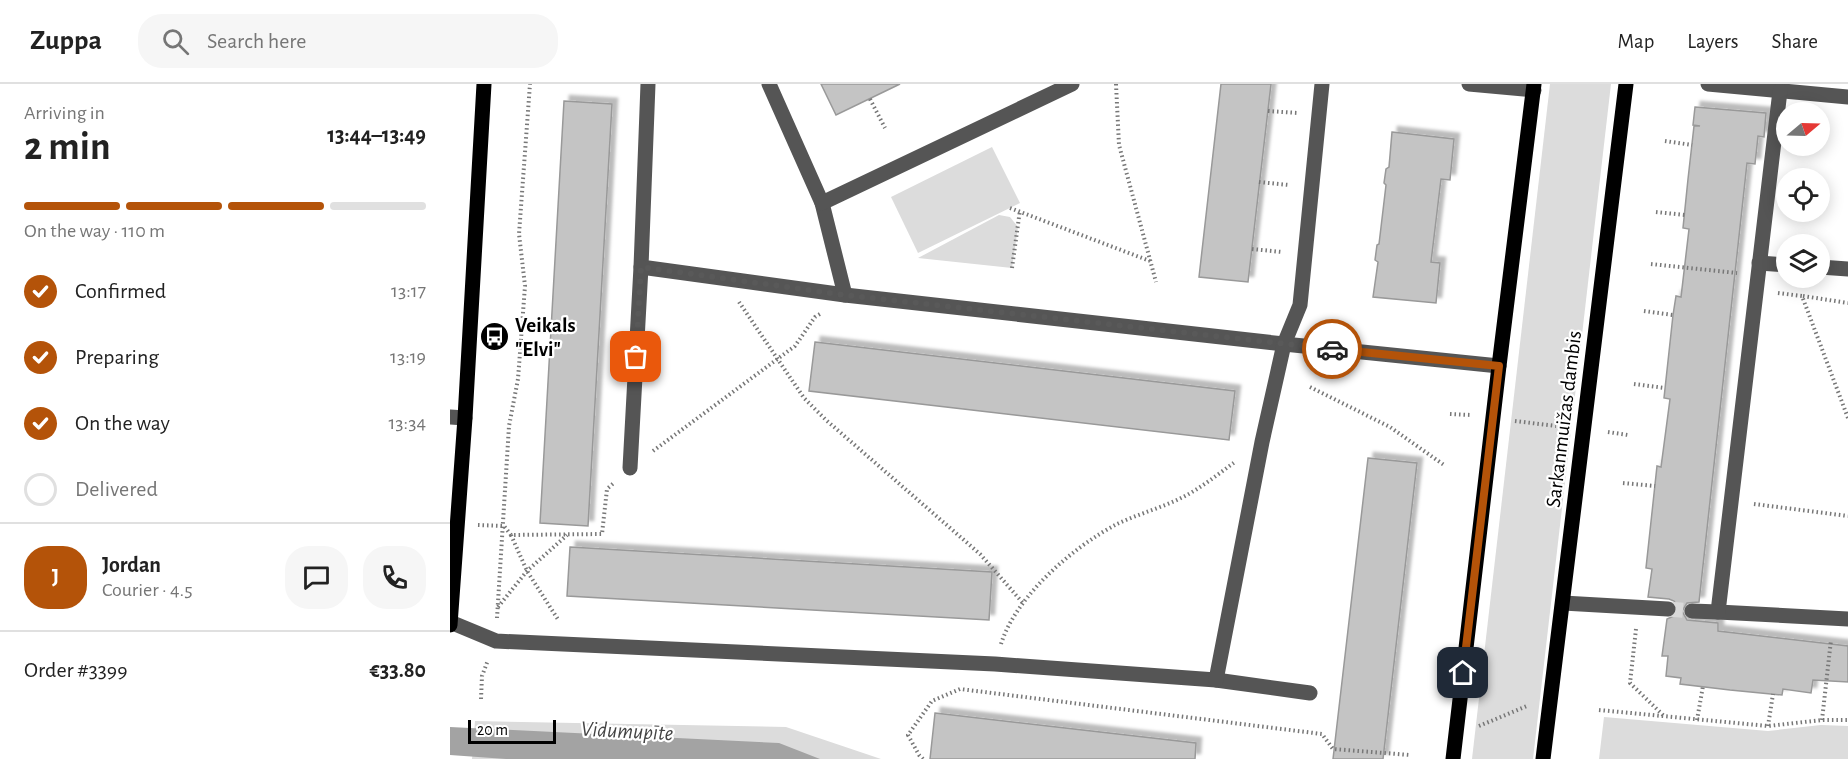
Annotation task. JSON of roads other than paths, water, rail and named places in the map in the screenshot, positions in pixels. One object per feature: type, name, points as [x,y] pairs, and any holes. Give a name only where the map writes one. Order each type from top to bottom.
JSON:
[{"type":"main road","points":[[450,623],[458,418],[484,84]]},
{"type":"main road","name":"Sarkanmuižas dambis","points":[[1543,759],[1626,84]]},
{"type":"main road","points":[[1453,759],[1534,87]]},
{"type":"street","points":[[630,468],[648,84]]},
{"type":"street","points":[[769,84],[822,203],[845,295]]},
{"type":"street","points":[[822,203],[1072,84]]},
{"type":"street","points":[[1216,680],[1262,442],[1284,344],[1300,305],[1322,84]]},
{"type":"street","points":[[1470,84],[1534,87]]},
{"type":"street","points":[[1708,84],[1848,97]]},
{"type":"street","points":[[1718,612],[1780,91]]},
{"type":"street","points":[[641,267],[845,295],[1499,366]]},
{"type":"street","points":[[1830,268],[1848,269]]},
{"type":"street","points":[[1758,276],[1776,269]]},
{"type":"street","points":[[1563,603],[1668,609]]},
{"type":"street","points":[[1692,611],[1841,619]]},
{"type":"street","points":[[450,623],[496,640],[995,664],[1216,680],[1310,693]]},
{"type":"tunnel","points":[[1668,609],[1692,611]]},
{"type":"place","name":"Veikals \"Elvi\"","points":[[494,337]]},
{"type":"water label","name":"Vidumupīte","points":[[627,731]]}]
